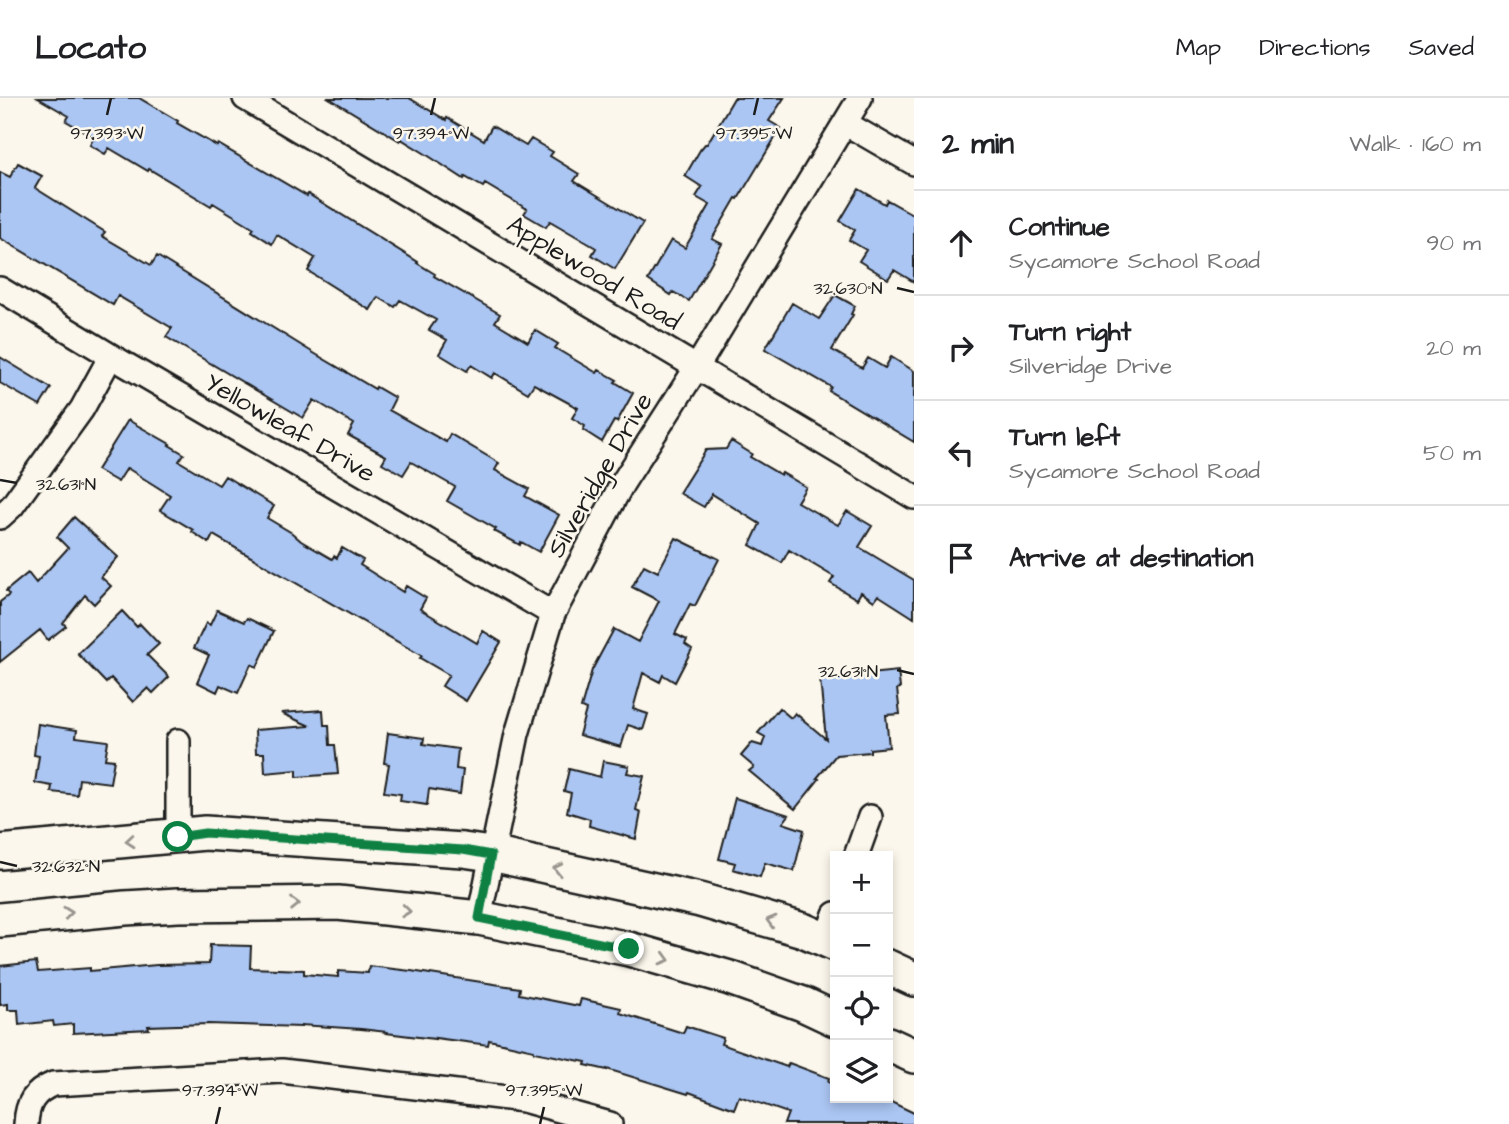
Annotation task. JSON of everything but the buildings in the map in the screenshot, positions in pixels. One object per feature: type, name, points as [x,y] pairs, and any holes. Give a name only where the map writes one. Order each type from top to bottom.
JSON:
[{"type":"main road","points":[[0,852],[205,833],[463,850],[700,900],[803,930],[830,933]]},
{"type":"main road","points":[[0,920],[178,905],[338,903],[479,918],[642,952],[730,978],[830,1017]]},
{"type":"main road","points":[[893,969],[914,979]]},
{"type":"main road","points":[[893,1046],[914,1056]]},
{"type":"street","name":"Applewood Road","points":[[245,98],[914,497]]},
{"type":"street","name":"Silveridge Drive","points":[[479,918],[517,734],[553,614],[622,484],[697,367],[860,98]]},
{"type":"street","points":[[845,123],[914,163]]},
{"type":"street","name":"Yellowleaf Drive","points":[[0,289],[553,614]]},
{"type":"street","points":[[0,517],[12,506],[82,410],[111,356]]},
{"type":"street","points":[[178,741],[178,837]]},
{"type":"street","points":[[858,851],[870,817]]},
{"type":"street","points":[[26,1124],[32,1100],[41,1089],[53,1084],[282,1071],[523,1100],[610,1124]]},
{"type":"route","points":[[178,837],[205,833],[463,850],[491,855],[479,918],[629,949]]}]
